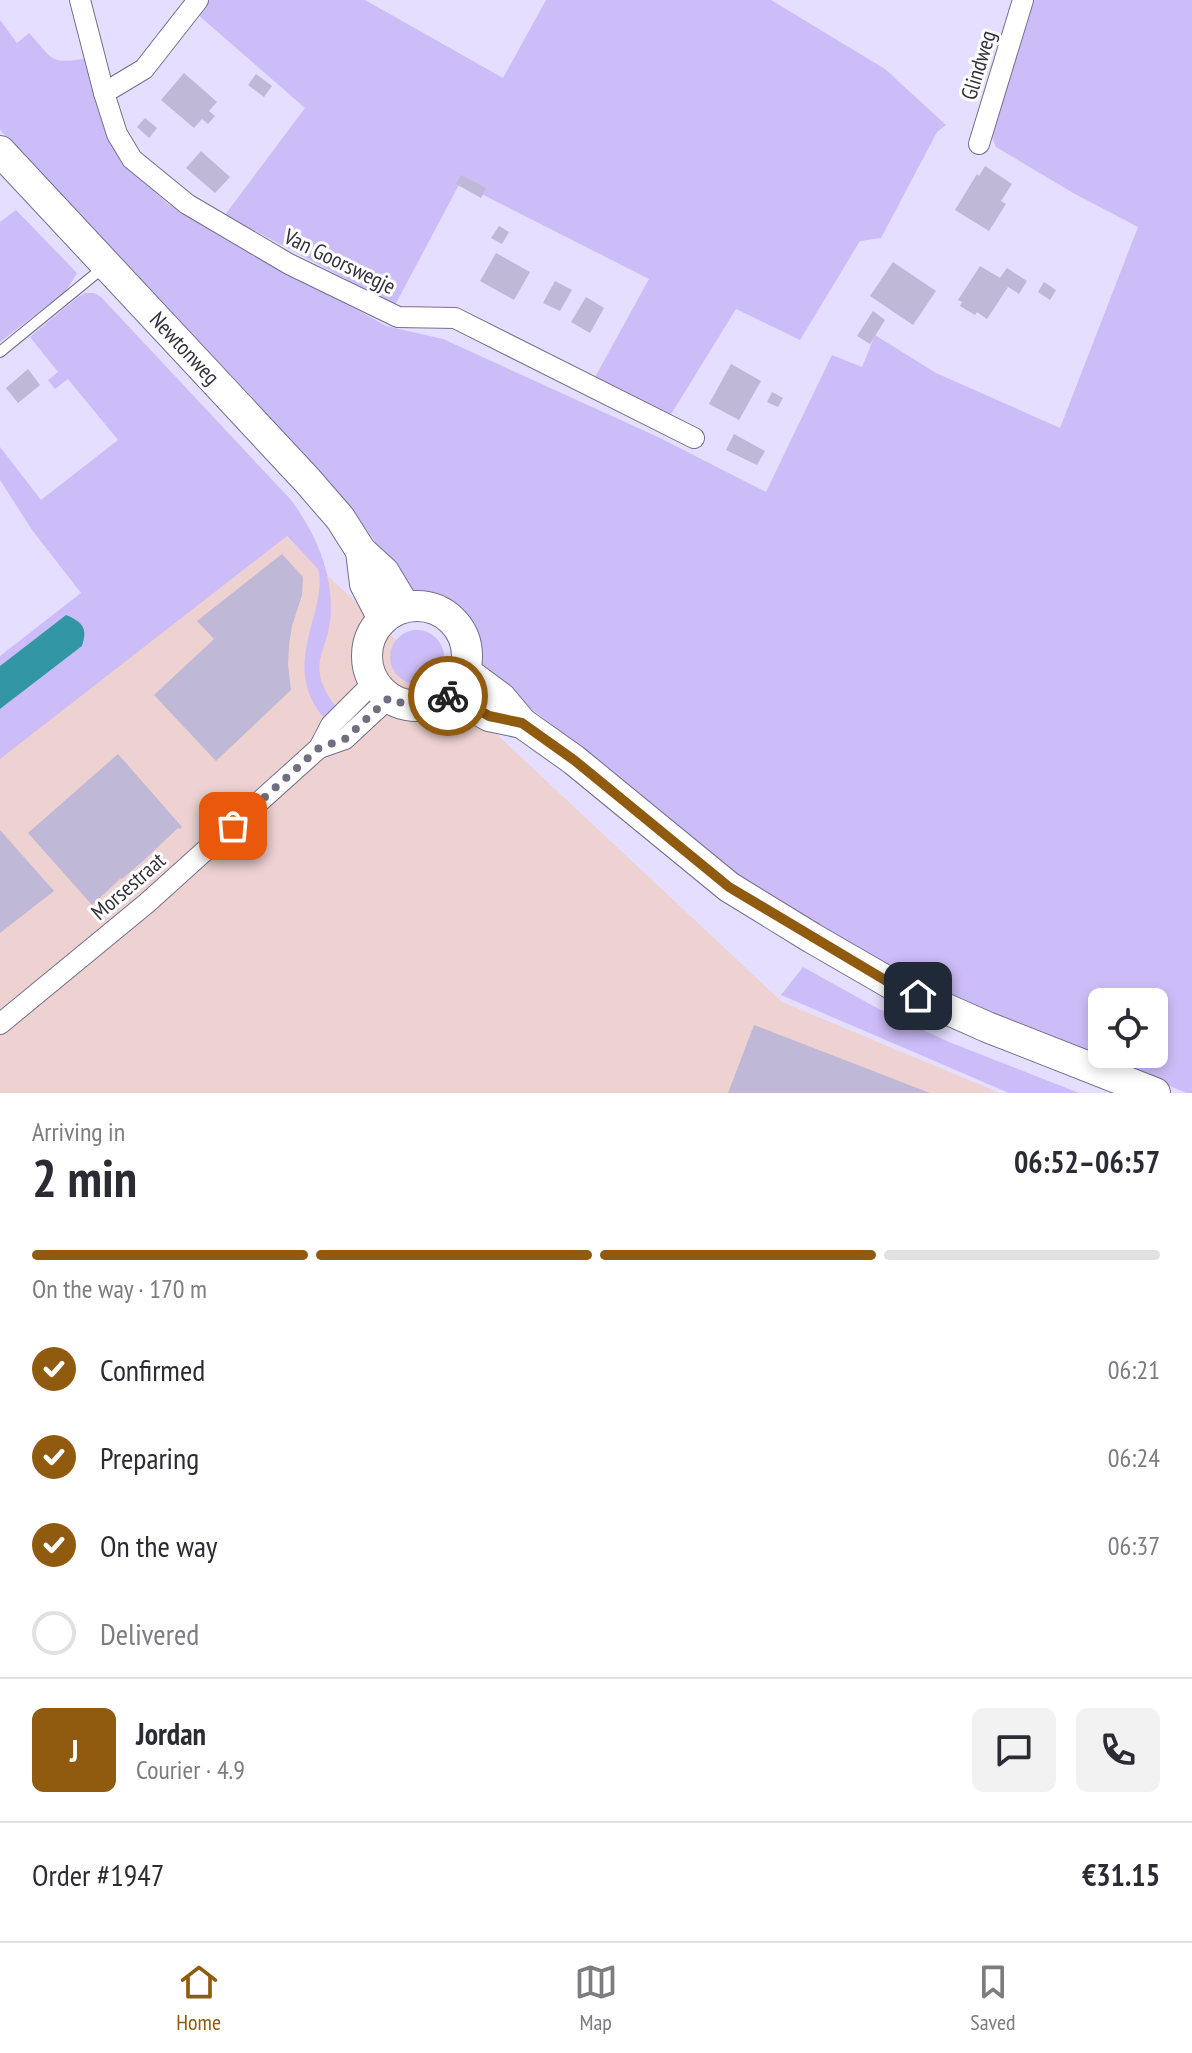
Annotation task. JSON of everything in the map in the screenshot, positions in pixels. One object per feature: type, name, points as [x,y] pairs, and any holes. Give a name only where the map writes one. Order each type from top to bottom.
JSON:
[{"type":"main road","name":"Newtonweg","points":[[0,151],[340,518],[361,551],[365,584],[394,613]]},
{"type":"main road","points":[[423,606],[440,611],[455,622],[464,637],[468,654],[459,683],[437,703],[421,707],[404,705],[382,690],[369,670],[367,656],[374,629],[394,613],[423,606]]},
{"type":"main road","points":[[459,683],[489,716],[522,723],[574,760],[729,887],[812,938],[908,992],[987,1027],[1155,1093]]},
{"type":"street","name":"Van Goorswegje","points":[[80,0],[117,134],[132,159],[187,204],[289,264],[398,317],[455,318],[694,438]]},
{"type":"street","points":[[104,93],[144,69],[198,0]]},
{"type":"street","name":"Glindweg","points":[[979,144],[1023,0]]},
{"type":"street","name":"Morsestraat","points":[[0,1024],[147,903],[319,748],[331,725],[382,690]]},
{"type":"lane","points":[[0,352],[107,264]]},
{"type":"shaded area","points":[[205,0],[365,0],[503,78],[546,0],[771,0],[885,69],[946,125],[937,132],[881,238],[860,241],[800,340],[736,309],[670,416],[594,379],[649,279],[460,183],[395,305],[225,215],[305,108],[196,13]]},
{"type":"shaded area","points":[[1033,0],[1192,0],[1192,1093],[1125,1068],[1168,1068],[1168,988],[1088,988],[1088,1053],[920,985],[768,899],[483,673],[473,634],[465,619],[445,603],[411,591],[393,573],[374,540],[340,495],[0,130],[0,20],[17,43],[29,33],[53,58],[66,61],[88,58],[93,91],[105,126],[126,165],[168,204],[386,326],[443,339],[658,437],[766,492],[832,355],[862,367],[875,335],[936,373],[1060,428],[1138,227],[996,147],[990,133]]},
{"type":"shaded area","points":[[16,210],[77,273],[66,291],[0,342],[0,222]]},
{"type":"shaded area","points":[[85,293],[101,297],[291,500],[307,524],[320,551],[330,593],[330,623],[319,668],[326,692],[336,707],[324,718],[309,693],[304,667],[320,585],[318,569],[287,536],[0,759],[0,709],[82,646],[66,615],[0,666],[0,656],[81,593],[32,530],[0,480],[0,447],[41,500],[118,440],[68,379],[55,389],[48,380],[58,372],[30,337]]},
{"type":"shaded area","points":[[280,531],[782,1002],[1000,1093],[0,1093],[0,752]]},
{"type":"shaded area","points":[[66,615],[82,626],[82,646],[0,709],[0,666]]},
{"type":"shaded area","points":[[417,630],[436,638],[444,657],[436,676],[417,684],[398,676],[390,657],[398,638]]},
{"type":"shaded area","points":[[803,967],[877,1008],[949,1042],[1079,1093],[1009,1093],[781,995]]},
{"type":"building","points":[[184,73],[217,102],[209,111],[215,116],[208,124],[202,119],[194,128],[161,100]]},
{"type":"building","points":[[256,74],[272,86],[264,97],[248,85]]},
{"type":"building","points":[[145,118],[157,128],[149,138],[137,127]]},
{"type":"building","points":[[201,151],[230,177],[215,193],[186,168]]},
{"type":"building","points":[[985,166],[1012,184],[1001,201],[1006,204],[989,231],[955,210]]},
{"type":"building","points":[[461,175],[486,188],[481,198],[456,184]]},
{"type":"building","points":[[499,226],[509,232],[502,244],[491,238]]},
{"type":"building","points":[[496,253],[530,272],[514,300],[480,281]]},
{"type":"building","points":[[893,262],[936,291],[913,325],[870,296]]},
{"type":"building","points":[[980,266],[1000,278],[1007,268],[1027,281],[1019,294],[1008,287],[987,319],[960,306],[962,302],[958,300]]},
{"type":"building","points":[[555,281],[572,290],[560,311],[543,303]]},
{"type":"building","points":[[1044,282],[1056,290],[1050,300],[1038,292]]},
{"type":"building","points":[[586,297],[604,308],[590,333],[571,322]]},
{"type":"building","points":[[873,311],[885,320],[870,344],[857,336]]},
{"type":"building","points":[[731,364],[761,381],[739,420],[709,404]]},
{"type":"building","points":[[28,369],[40,385],[18,403],[6,388]]},
{"type":"building","points":[[772,392],[783,398],[778,407],[767,402]]},
{"type":"building","points":[[734,434],[765,451],[757,465],[726,450]]},
{"type":"building","points":[[282,554],[303,577],[302,595],[289,645],[291,690],[216,761],[154,695],[214,639],[197,621]]},
{"type":"building","points":[[118,754],[182,827],[92,905],[28,833]]},
{"type":"building","points":[[0,830],[54,891],[0,933]]},
{"type":"building","points":[[754,1025],[930,1093],[728,1093]]},
{"type":"way so far","points":[[233,826],[319,748],[345,739],[389,698],[404,705],[421,707],[448,696]]},
{"type":"route","points":[[448,696],[452,694],[489,716],[522,723],[574,760],[729,887],[895,986],[918,996]]}]
